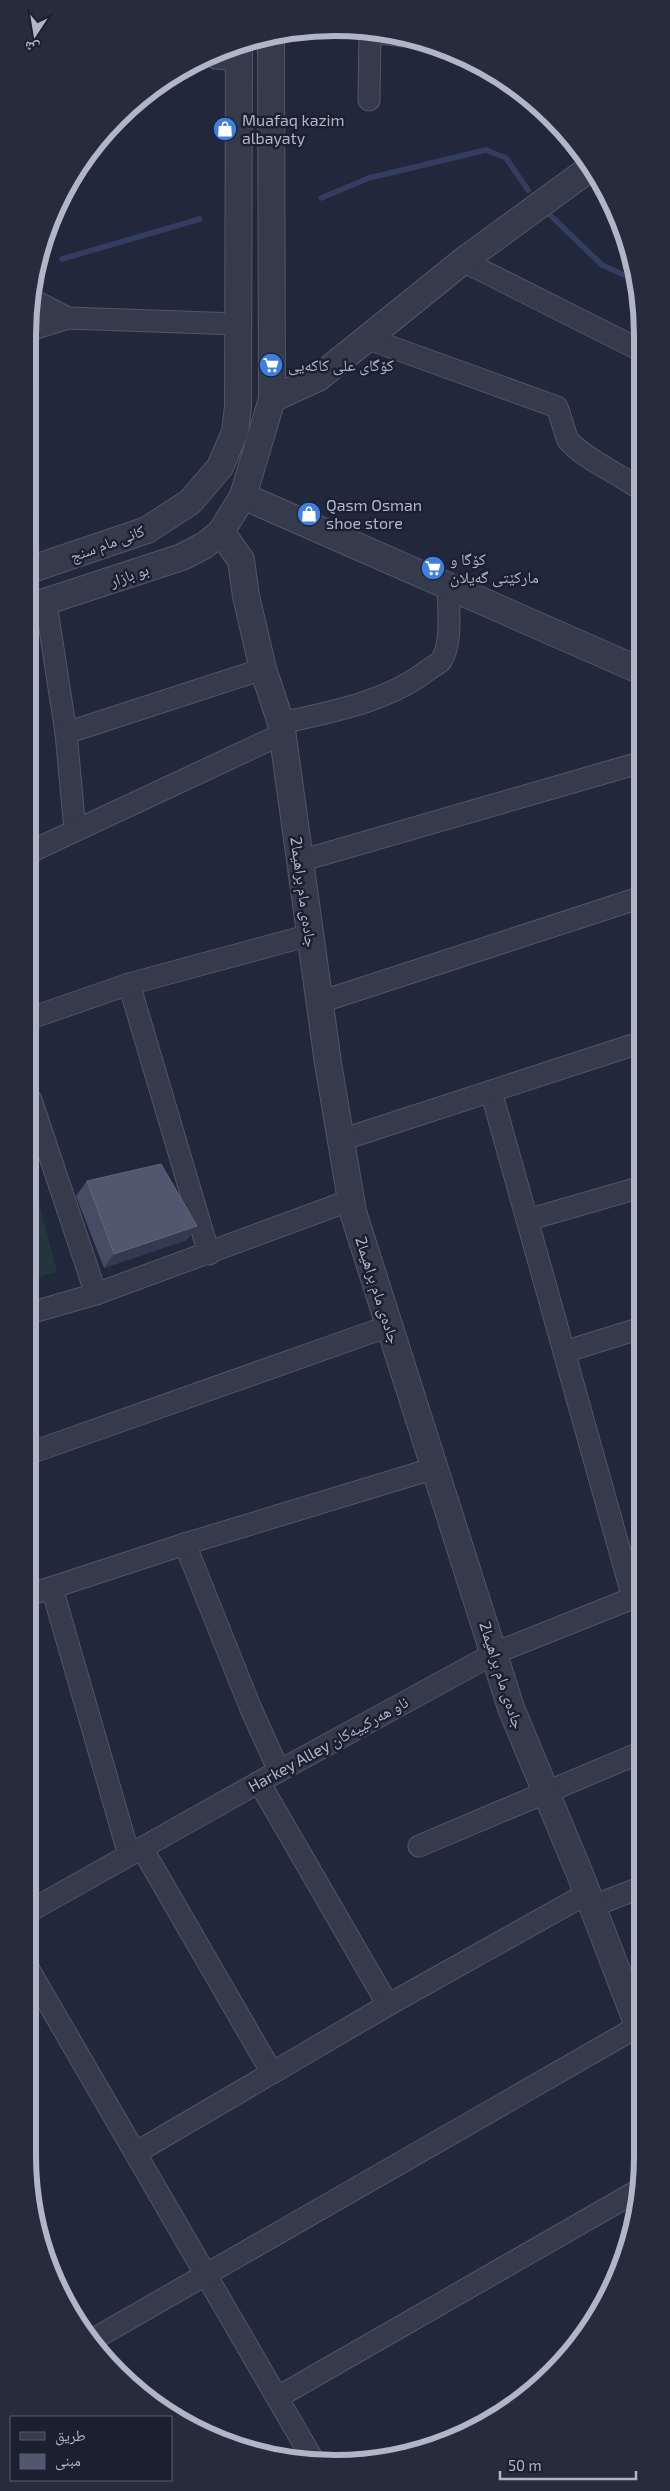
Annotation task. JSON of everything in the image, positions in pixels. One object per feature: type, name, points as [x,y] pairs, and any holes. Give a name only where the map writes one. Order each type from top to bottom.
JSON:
[{"type":"street","points":[[369,100],[370,39]]},
{"type":"street","points":[[221,532],[243,496],[272,399],[272,43]]},
{"type":"street","name":"کانی مام سنج","points":[[36,568],[147,530],[190,502],[220,467],[235,432],[238,407],[238,324],[231,55]]},
{"type":"street","points":[[272,399],[318,378],[462,261],[585,172]]},
{"type":"street","points":[[462,261],[634,347]]},
{"type":"street","points":[[38,303],[68,318]]},
{"type":"street","points":[[36,328],[68,318],[238,324]]},
{"type":"street","points":[[366,338],[557,407],[564,423],[567,439],[582,452],[634,485]]},
{"type":"street","points":[[243,496],[634,668]]},
{"type":"street","name":"بو بازار","points":[[39,605],[182,557],[205,545],[221,532]]},
{"type":"street","name":"جادەی مام براهیما2","points":[[221,532],[241,560],[246,596],[263,669],[281,728],[310,935],[351,1200],[389,1326],[511,1708],[590,1900],[634,2015]]},
{"type":"street","points":[[36,849],[281,728],[348,708],[412,683],[441,661],[449,626],[448,585]]},
{"type":"street","points":[[39,605],[66,733],[75,830]]},
{"type":"street","points":[[66,733],[263,669]]},
{"type":"street","points":[[300,861],[634,764]]},
{"type":"street","points":[[320,1002],[634,900]]},
{"type":"street","points":[[36,1016],[129,984],[310,935]]},
{"type":"street","points":[[129,984],[209,1254]]},
{"type":"street","points":[[341,1140],[634,1045]]},
{"type":"street","points":[[491,1091],[564,1352],[634,1590]]},
{"type":"street","points":[[36,1115],[96,1294]]},
{"type":"street","points":[[527,1220],[634,1189]]},
{"type":"street","points":[[36,1311],[96,1294],[209,1254],[351,1200]]},
{"type":"street","points":[[36,1451],[389,1326]]},
{"type":"street","points":[[564,1352],[634,1330]]},
{"type":"street","points":[[36,1593],[184,1544],[435,1468]]},
{"type":"street","points":[[184,1544],[250,1709],[279,1771]]},
{"type":"street","points":[[52,1588],[135,1852],[272,2073]]},
{"type":"street","name":"Harkey Alley ناو هەركييەكان","points":[[36,1908],[259,1782],[495,1654],[634,1598]]},
{"type":"street","points":[[418,1846],[634,1755]]},
{"type":"street","points":[[259,1782],[388,2005]]},
{"type":"street","points":[[137,2152],[388,2005],[590,1900],[634,1890]]},
{"type":"street","points":[[36,1982],[137,2152],[310,2453]]},
{"type":"street","points":[[97,2337],[634,2029]]},
{"type":"street","points":[[278,2397],[631,2194]]},
{"type":"shaded area","points":[[36,1192],[57,1272],[36,1277]]},
{"type":"building","points":[[161,1164],[197,1226],[114,1254],[87,1181]]},
{"type":"waterway","points":[[321,198],[369,178],[486,150],[506,158],[528,190]]},
{"type":"waterway","points":[[547,212],[602,265],[628,277]]},
{"type":"waterway","points":[[62,259],[200,219]]},
{"type":"place","name":"Muafaq kazim albayaty","points":[[225,129]]},
{"type":"place","name":"کۆگای علی کاکەیی","points":[[271,365]]},
{"type":"place","name":"Qasm Osman shoe store","points":[[309,514]]},
{"type":"place","name":"کۆگا و مارکێتی گەیلان","points":[[433,568]]}]
